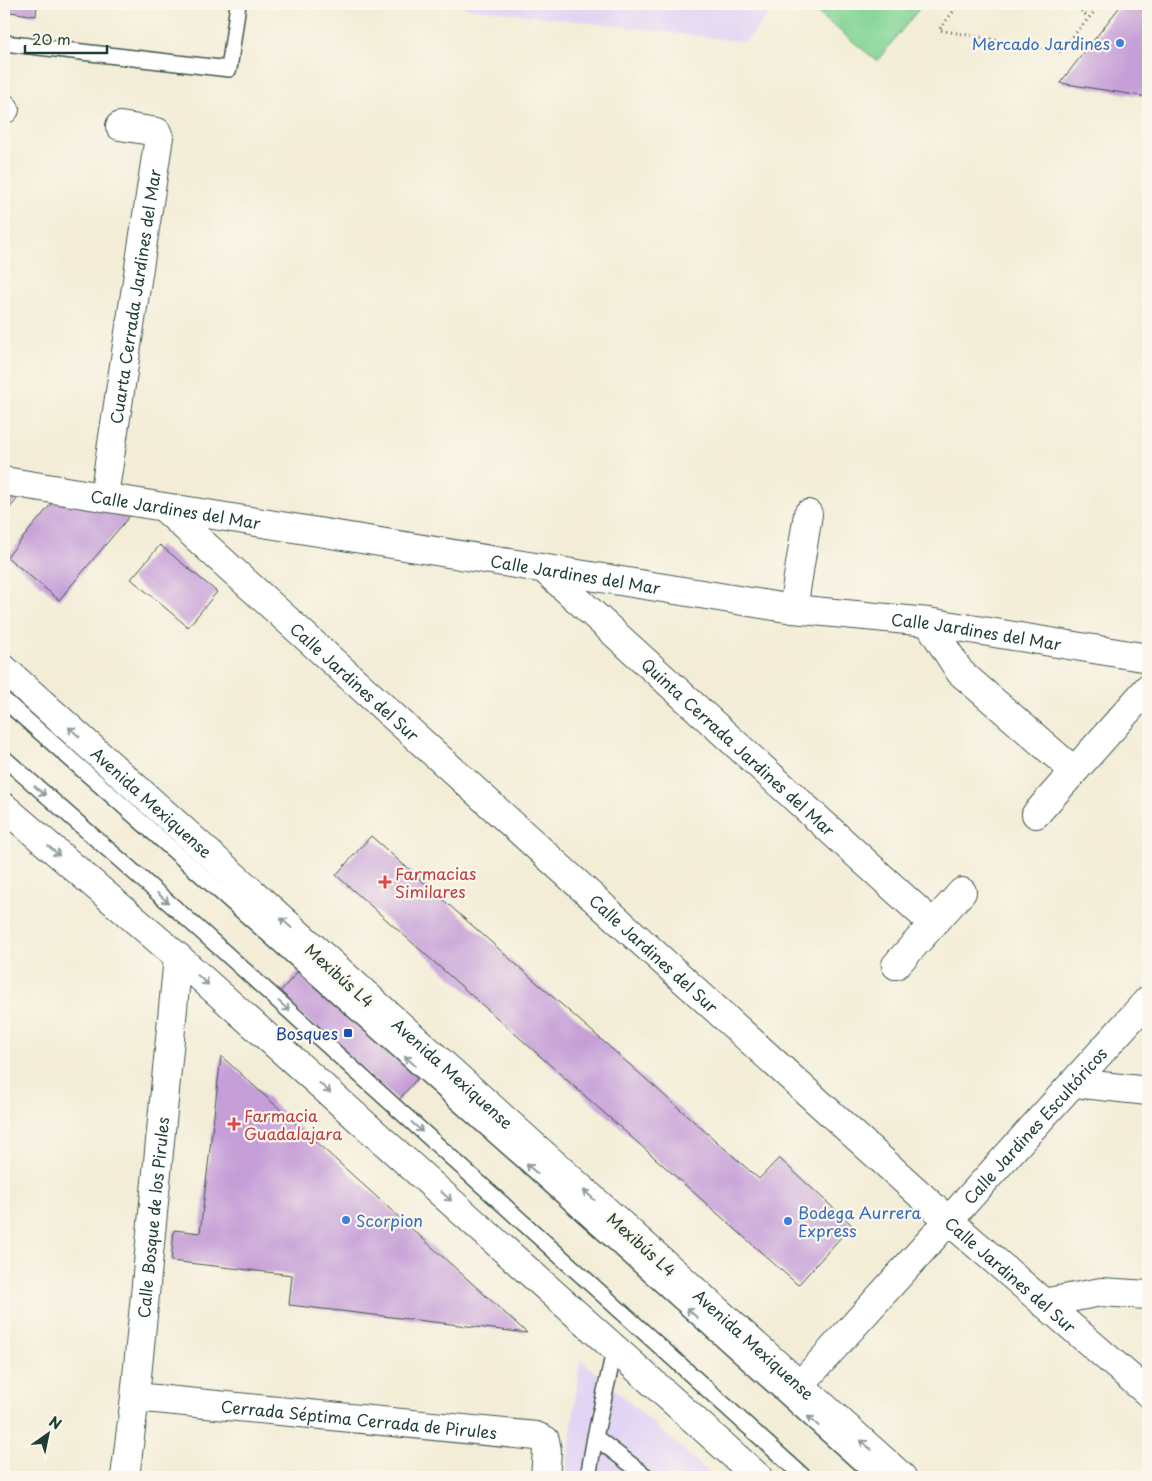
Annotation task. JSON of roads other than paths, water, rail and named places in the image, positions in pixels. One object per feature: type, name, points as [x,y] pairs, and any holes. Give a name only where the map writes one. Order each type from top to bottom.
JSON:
[{"type":"street","name":"Cuarta Cerrada Jardines del Mar","points":[[104,496],[159,137],[157,132],[120,126]]},
{"type":"street","name":"Calle Jardines del Mar","points":[[4,481],[792,609],[928,622],[1148,658]]},
{"type":"street","name":"Calle Jardines del Sur","points":[[164,508],[948,1220],[1148,1393]]},
{"type":"street","points":[[792,609],[808,514]]},
{"type":"street","name":"Quinta Cerrada Jardines del Mar","points":[[545,570],[932,923]]},
{"type":"street","points":[[928,622],[960,672],[1073,770]]},
{"type":"street","name":"Avenida Mexiquense","points":[[4,669],[902,1477]]},
{"type":"street","points":[[1036,814],[1073,770],[1148,688]]},
{"type":"street","points":[[4,807],[178,957],[615,1347],[753,1475]]},
{"type":"street","points":[[896,965],[962,892]]},
{"type":"street","name":"Calle Bosque de los Pirules","points":[[125,1477],[178,957]]},
{"type":"street","name":"Calle Jardines Escultóricos","points":[[800,1385],[1148,1000]]},
{"type":"street","points":[[1074,1083],[1148,1091]]},
{"type":"street","points":[[1043,1303],[1101,1292],[1148,1295]]},
{"type":"street","name":"Cerrada Séptima Cerrada de Pirules","points":[[134,1397],[536,1436],[545,1440],[544,1477]]},
{"type":"lane","points":[[4,44],[229,69],[238,4]]},
{"type":"lane","name":"Mexibús L4","points":[[4,700],[875,1477]]},
{"type":"lane","points":[[4,758],[208,938],[804,1477]]},
{"type":"lane","points":[[588,1477],[615,1347]]},
{"type":"lane","points":[[595,1437],[647,1477]]},
{"type":"place","name":"Mercado Jardines","points":[[1120,43]]},
{"type":"place","name":"Farmacias Similares","points":[[385,882]]},
{"type":"place","name":"Bosques","points":[[348,1033]]},
{"type":"place","name":"Farmacia Guadalajara","points":[[234,1124]]},
{"type":"place","name":"Scorpion","points":[[346,1220]]},
{"type":"place","name":"Bodega Aurrera Express","points":[[788,1221]]}]
